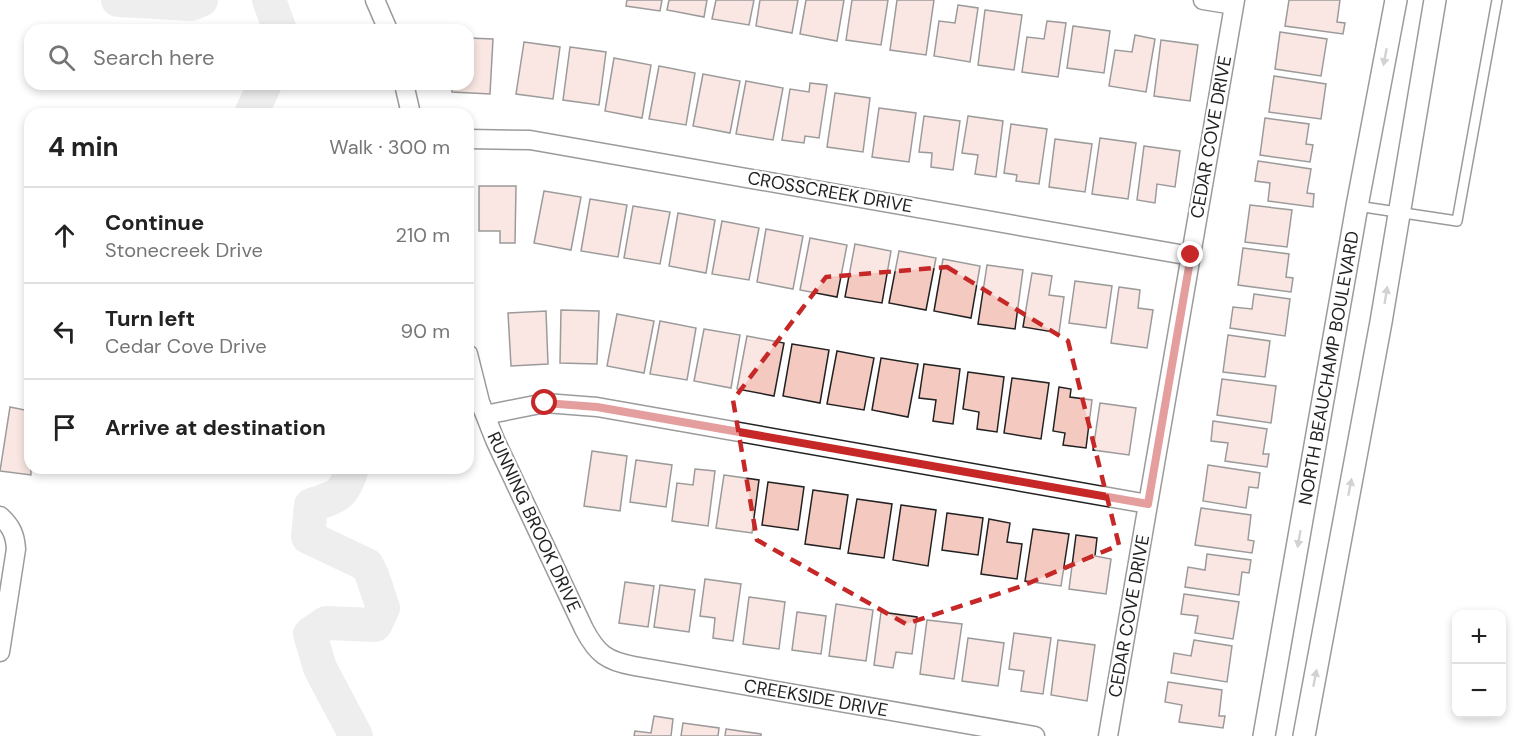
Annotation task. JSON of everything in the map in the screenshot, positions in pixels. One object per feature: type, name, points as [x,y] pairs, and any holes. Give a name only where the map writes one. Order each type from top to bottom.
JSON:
[{"type":"street","points":[[375,0],[385,24]]},
{"type":"street","points":[[1203,0],[1234,3]]},
{"type":"street","name":"NORTH BEAUCHAMP BOULEVARD","points":[[1264,736],[1357,206],[1396,0]]},
{"type":"street","points":[[1304,736],[1379,334],[1435,0]]},
{"type":"street","name":"CEDAR COVE DRIVE","points":[[1108,736],[1234,3]]},
{"type":"street","points":[[405,90],[410,108]]},
{"type":"street","name":"CROSSCREEK DRIVE","points":[[474,140],[530,140],[1191,255]]},
{"type":"street","name":"RUNNING BROOK DRIVE","points":[[474,376],[485,415],[584,629],[599,653]]},
{"type":"street","points":[[485,415],[545,403],[597,407],[1148,504]]},
{"type":"street","points":[[0,652],[16,549],[15,537],[5,521]]},
{"type":"street","name":"CREEKSIDE DRIVE","points":[[599,653],[615,662],[634,666],[1035,736]]},
{"type":"lane","points":[[1357,206],[1457,221],[1497,0]]},
{"type":"highlighted area","points":[[947,267],[1068,341],[1119,545],[1022,586],[906,624],[757,540],[733,400],[826,277]]},
{"type":"building","points":[[627,0],[662,0],[660,11],[626,6]]},
{"type":"building","points":[[669,0],[707,0],[704,17],[667,10]]},
{"type":"building","points":[[716,0],[754,0],[749,25],[712,19]]},
{"type":"building","points":[[760,0],[798,0],[792,33],[756,26]]},
{"type":"building","points":[[806,0],[844,0],[837,41],[800,34]]},
{"type":"building","points":[[852,0],[888,0],[881,45],[846,40]]},
{"type":"building","points":[[897,0],[934,0],[926,55],[890,50]]},
{"type":"building","points":[[1289,0],[1340,0],[1337,22],[1345,23],[1343,34],[1285,26]]},
{"type":"building","points":[[958,5],[978,8],[970,62],[934,56],[939,21],[955,23]]},
{"type":"building","points":[[985,10],[1022,15],[1014,70],[978,65]]},
{"type":"building","points":[[1047,21],[1066,23],[1058,77],[1022,72],[1027,37],[1044,39]]},
{"type":"building","points":[[1073,26],[1110,31],[1104,73],[1067,68]]},
{"type":"building","points":[[1280,32],[1327,39],[1321,76],[1275,69]]},
{"type":"building","points":[[1135,35],[1155,39],[1146,92],[1109,86],[1115,50],[1132,52]]},
{"type":"building","points":[[474,38],[493,39],[490,94],[452,92],[452,90],[474,90]]},
{"type":"building","points":[[1161,40],[1198,45],[1190,101],[1154,96]]},
{"type":"building","points":[[524,42],[560,47],[553,99],[516,94]]},
{"type":"building","points":[[570,47],[606,52],[599,105],[563,100]]},
{"type":"building","points":[[614,58],[651,65],[642,118],[605,111]]},
{"type":"building","points":[[659,66],[695,73],[686,125],[649,119]]},
{"type":"building","points":[[703,74],[740,81],[730,133],[693,126]]},
{"type":"building","points":[[1274,76],[1326,84],[1321,119],[1269,112]]},
{"type":"building","points":[[746,81],[783,88],[773,140],[736,134]]},
{"type":"building","points":[[810,83],[827,85],[819,138],[805,136],[804,143],[782,140],[790,89],[809,92]]},
{"type":"building","points":[[835,93],[870,98],[863,152],[827,147]]},
{"type":"building","points":[[879,108],[916,113],[909,162],[872,157]]},
{"type":"building","points":[[924,116],[960,121],[953,170],[931,167],[932,153],[919,152]]},
{"type":"building","points":[[968,116],[1003,121],[996,177],[975,174],[978,155],[962,153]]},
{"type":"building","points":[[1265,118],[1309,124],[1306,144],[1313,145],[1310,162],[1260,155]]},
{"type":"building","points":[[1011,124],[1047,129],[1039,184],[1016,181],[1017,175],[1004,173]]},
{"type":"building","points":[[1100,138],[1136,143],[1128,199],[1092,194]]},
{"type":"building","points":[[1055,139],[1092,144],[1085,192],[1049,187]]},
{"type":"building","points":[[1144,146],[1180,151],[1175,187],[1157,184],[1155,203],[1137,200]]},
{"type":"building","points":[[1258,161],[1311,169],[1307,193],[1314,194],[1313,207],[1268,201],[1270,183],[1255,181]]},
{"type":"building","points":[[479,186],[516,186],[515,243],[500,243],[500,231],[479,231]]},
{"type":"building","points":[[544,191],[581,197],[571,250],[534,243]]},
{"type":"building","points":[[590,199],[627,205],[618,257],[581,251]]},
{"type":"building","points":[[1250,205],[1292,210],[1287,247],[1245,242]]},
{"type":"building","points":[[633,206],[670,212],[660,264],[624,258]]},
{"type":"building","points":[[678,213],[715,220],[706,273],[669,266]]},
{"type":"building","points":[[722,221],[759,228],[749,280],[712,274]]},
{"type":"building","points":[[766,229],[803,236],[793,289],[757,282]]},
{"type":"building","points":[[810,238],[847,245],[837,297],[800,290]]},
{"type":"building","points":[[855,244],[891,251],[882,303],[845,297]]},
{"type":"building","points":[[1243,248],[1289,254],[1286,277],[1293,278],[1291,292],[1238,285]]},
{"type":"building","points":[[899,251],[936,258],[926,310],[889,303]]},
{"type":"building","points":[[943,259],[980,266],[971,318],[934,311]]},
{"type":"building","points":[[987,265],[1023,270],[1015,329],[978,324]]},
{"type":"building","points":[[1032,273],[1052,276],[1049,295],[1064,297],[1059,333],[1023,327]]},
{"type":"building","points":[[1075,281],[1112,286],[1106,328],[1069,323]]},
{"type":"building","points":[[1119,287],[1140,290],[1138,308],[1153,310],[1147,348],[1111,343]]},
{"type":"building","points":[[1254,294],[1290,299],[1285,336],[1230,328],[1233,307],[1252,309]]},
{"type":"building","points":[[561,310],[599,311],[597,364],[560,363]]},
{"type":"building","points":[[546,311],[548,364],[511,366],[508,313]]},
{"type":"building","points":[[617,314],[654,321],[644,373],[607,366]]},
{"type":"building","points":[[660,321],[696,328],[687,380],[650,374]]},
{"type":"building","points":[[704,329],[740,335],[731,388],[694,381]]},
{"type":"building","points":[[1228,335],[1270,341],[1265,377],[1223,372]]},
{"type":"building","points":[[747,336],[784,343],[774,396],[737,389]]},
{"type":"building","points":[[792,344],[829,350],[820,403],[783,396]]},
{"type":"building","points":[[837,351],[874,358],[864,410],[827,404]]},
{"type":"building","points":[[881,358],[918,364],[908,417],[872,410]]},
{"type":"building","points":[[924,364],[960,369],[953,424],[933,421],[936,400],[919,398]]},
{"type":"building","points":[[968,372],[1004,377],[997,432],[977,429],[979,412],[963,409]]},
{"type":"building","points":[[1012,378],[1049,383],[1041,439],[1004,433]]},
{"type":"building","points":[[1222,379],[1276,386],[1271,423],[1217,415]]},
{"type":"building","points":[[1059,387],[1071,389],[1070,397],[1092,400],[1086,448],[1063,445],[1065,433],[1053,431]]},
{"type":"building","points":[[1100,403],[1136,408],[1129,455],[1093,450]]},
{"type":"building","points":[[10,407],[24,410],[24,474],[31,475],[0,471]]},
{"type":"building","points":[[1213,421],[1267,429],[1263,454],[1269,454],[1267,467],[1225,461],[1228,443],[1211,441]]},
{"type":"building","points":[[592,451],[627,456],[620,511],[584,506]]},
{"type":"building","points":[[636,460],[672,465],[666,507],[630,502]]},
{"type":"building","points":[[1208,465],[1260,473],[1258,488],[1249,487],[1246,508],[1203,501]]},
{"type":"building","points":[[695,469],[715,471],[708,526],[672,521],[677,483],[693,485]]},
{"type":"building","points":[[724,475],[759,480],[752,533],[716,528]]},
{"type":"building","points":[[768,482],[804,487],[798,530],[762,525]]},
{"type":"building","points":[[813,490],[848,495],[840,549],[805,544]]},
{"type":"building","points":[[857,499],[892,504],[884,558],[848,553]]},
{"type":"building","points":[[901,505],[936,510],[928,566],[893,560]]},
{"type":"building","points":[[1201,508],[1251,515],[1248,540],[1254,541],[1252,553],[1195,545]]},
{"type":"building","points":[[947,513],[983,518],[978,555],[942,550]]},
{"type":"building","points":[[989,519],[1010,523],[1007,542],[1022,544],[1017,579],[981,574]]},
{"type":"building","points":[[1033,529],[1069,534],[1061,586],[1025,581]]},
{"type":"building","points":[[1076,535],[1097,538],[1095,556],[1111,559],[1106,594],[1069,589]]},
{"type":"building","points":[[1207,554],[1251,560],[1249,573],[1242,572],[1239,595],[1185,587],[1188,567],[1205,570]]},
{"type":"building","points":[[705,579],[741,584],[733,641],[713,638],[715,618],[700,616]]},
{"type":"building","points":[[625,582],[654,586],[648,627],[619,623]]},
{"type":"building","points":[[660,585],[695,590],[689,632],[654,627]]},
{"type":"building","points":[[1184,594],[1239,602],[1233,639],[1195,633],[1198,616],[1181,614]]},
{"type":"building","points":[[749,597],[785,602],[779,649],[743,644]]},
{"type":"building","points":[[836,604],[873,610],[866,661],[829,656]]},
{"type":"building","points":[[797,612],[826,616],[821,654],[792,650]]},
{"type":"building","points":[[881,612],[917,617],[912,654],[896,652],[893,668],[874,665]]},
{"type":"building","points":[[927,620],[962,624],[954,679],[920,674]]},
{"type":"building","points":[[1014,633],[1051,638],[1043,694],[1021,691],[1024,671],[1009,669]]},
{"type":"building","points":[[968,638],[1004,643],[998,686],[962,681]]},
{"type":"building","points":[[1058,640],[1095,645],[1087,701],[1051,695]]},
{"type":"building","points":[[1194,640],[1232,646],[1227,682],[1171,673],[1174,653],[1191,656]]},
{"type":"building","points":[[1168,682],[1222,690],[1219,716],[1225,716],[1223,728],[1179,722],[1182,705],[1165,702]]},
{"type":"building","points":[[654,716],[673,719],[671,736],[634,736],[635,731],[651,733]]},
{"type":"building","points":[[683,723],[719,728],[718,736],[681,736]]},
{"type":"building","points":[[726,729],[761,734],[761,736],[725,736]]},
{"type":"waterway","points":[[118,0],[191,4],[201,0]]},
{"type":"waterway","points":[[269,0],[278,24]]},
{"type":"waterway","points":[[254,108],[262,90]]},
{"type":"waterway","points":[[350,474],[346,484],[338,494],[311,505],[308,537],[367,565],[383,608],[375,625],[326,623],[310,634],[320,668],[356,736]]},
{"type":"route","points":[[545,403],[597,407],[1148,504],[1191,255]]}]
